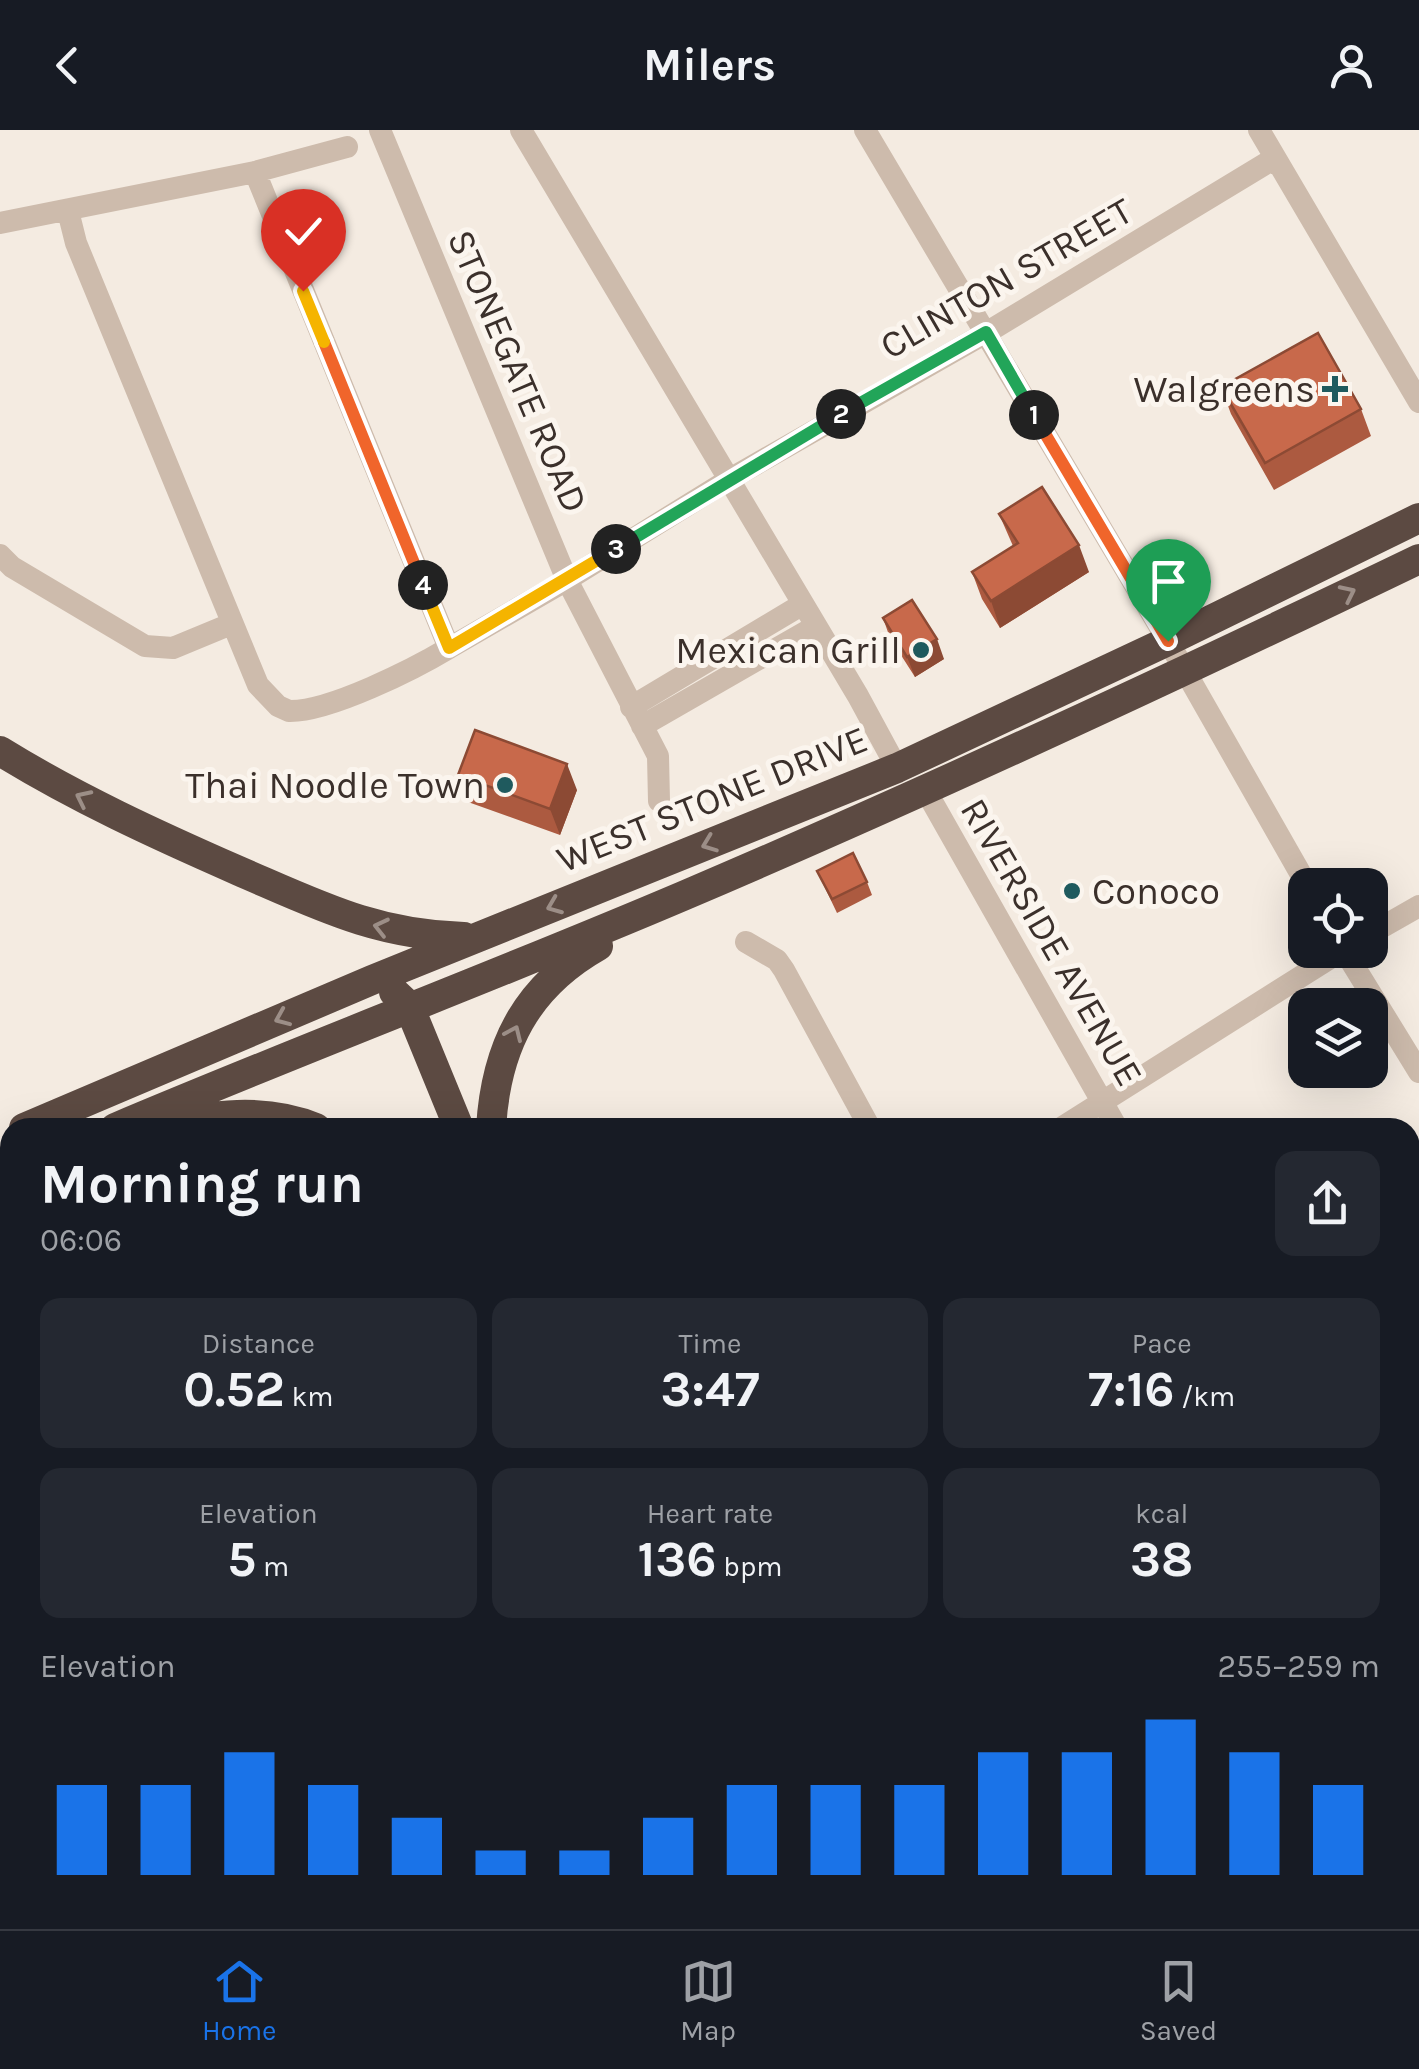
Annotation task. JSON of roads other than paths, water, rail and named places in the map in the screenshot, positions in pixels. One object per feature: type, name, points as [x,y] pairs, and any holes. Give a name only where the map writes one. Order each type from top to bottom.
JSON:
[{"type":"highway","name":"WEST STONE DRIVE","points":[[48,1118],[372,980],[897,768],[1419,518]]},
{"type":"highway","name":"WEST STONE DRIVE","points":[[139,1118],[684,895],[926,791],[1185,672],[1419,558]]},
{"type":"highway","points":[[926,791],[935,768],[1014,730],[1036,702]]},
{"type":"highway","points":[[0,750],[50,782],[116,815],[350,919],[430,936],[477,937]]},
{"type":"highway","points":[[721,878],[739,857],[882,795],[894,782],[897,768]]},
{"type":"highway","points":[[493,1118],[497,1077],[525,1010],[569,962],[684,895]]},
{"type":"highway","points":[[372,980],[383,984],[408,1006],[455,1118]]},
{"type":"highway","points":[[195,1118],[284,1118]]},
{"type":"street","name":"STONEGATE ROAD","points":[[380,130],[566,580],[658,756],[659,800]]},
{"type":"street","points":[[521,130],[897,768]]},
{"type":"street","points":[[865,130],[1168,641],[1297,868]]},
{"type":"street","points":[[1260,130],[1419,402]]},
{"type":"street","points":[[0,223],[254,172],[347,147]]},
{"type":"street","name":"CLINTON STREET","points":[[230,624],[265,695],[289,711],[324,705],[421,664],[1275,158]]},
{"type":"street","points":[[254,172],[449,648]]},
{"type":"street","points":[[0,556],[12,568],[145,646],[173,648],[230,624],[76,243],[68,211]]},
{"type":"street","points":[[636,716],[803,604]]},
{"type":"street","points":[[636,716],[816,626]]},
{"type":"street","name":"RIVERSIDE AVENUE","points":[[926,791],[1111,1118]]},
{"type":"street","points":[[1388,924],[1419,906]]},
{"type":"street","points":[[746,942],[777,960],[784,970],[865,1118]]},
{"type":"street","points":[[1078,1118],[1316,968]]},
{"type":"street","points":[[1355,968],[1419,1072]]},
{"type":"place","name":"Walgreens","points":[[1335,389]]},
{"type":"place","name":"Mexican Grill","points":[[921,650]]},
{"type":"place","name":"Thai Noodle Town","points":[[505,785]]},
{"type":"place","name":"Conoco","points":[[1072,891]]}]
